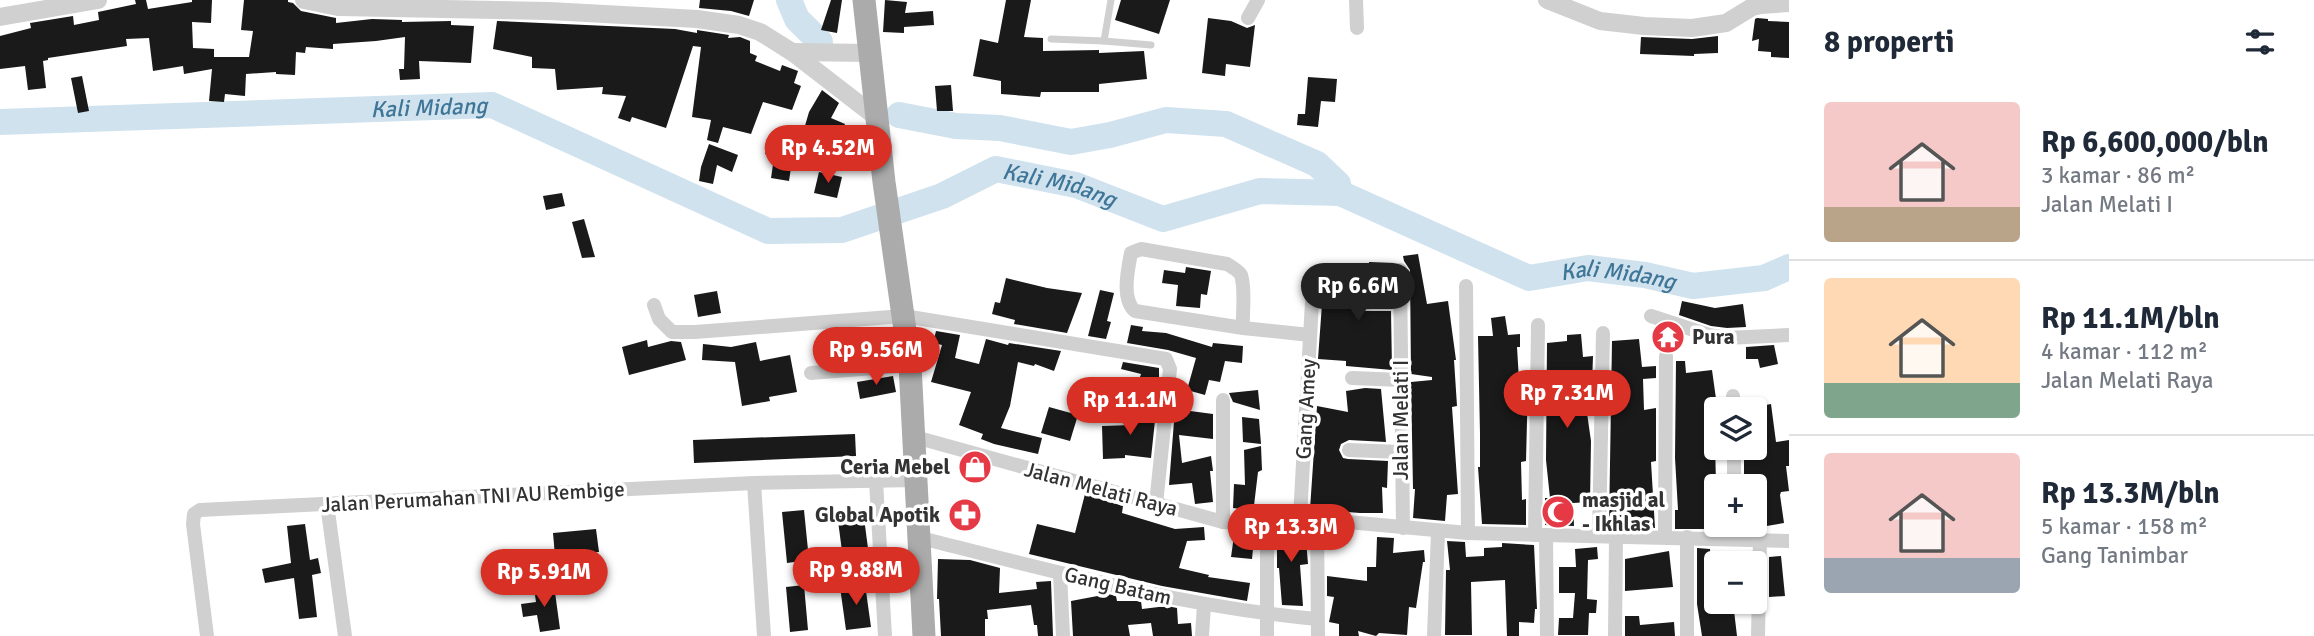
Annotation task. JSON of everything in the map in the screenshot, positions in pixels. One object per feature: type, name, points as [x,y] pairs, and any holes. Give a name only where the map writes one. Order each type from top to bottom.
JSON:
[{"type":"main road","points":[[864,0],[885,191],[910,365],[924,636]]},
{"type":"street","points":[[0,17],[98,0]]},
{"type":"street","points":[[304,0],[365,8],[549,5],[729,23],[760,32],[792,52],[876,117]]},
{"type":"street","points":[[1248,18],[1258,0]]},
{"type":"street","points":[[1356,0],[1357,28]]},
{"type":"street","points":[[1547,0],[1600,21],[1692,28],[1726,23],[1752,7],[1789,3]]},
{"type":"street","points":[[792,52],[871,53]]},
{"type":"street","points":[[1243,328],[1241,275],[1236,269],[1227,264],[1141,249],[1131,253],[1128,300],[1130,308],[1135,311],[1243,328],[1310,335]]},
{"type":"street","name":"Jalan Melati I","points":[[1400,270],[1403,528]]},
{"type":"street","points":[[1465,286],[1468,533]]},
{"type":"street","points":[[1365,301],[1400,302]]},
{"type":"street","name":"Gang Amey","points":[[1300,517],[1312,302]]},
{"type":"street","points":[[654,305],[659,319],[672,332],[904,316],[1166,359],[1170,369],[1156,504]]},
{"type":"street","points":[[1651,316],[1726,338],[1789,335]]},
{"type":"street","points":[[1538,325],[1540,535],[1548,636]]},
{"type":"street","points":[[1598,536],[1603,333]]},
{"type":"street","points":[[1665,537],[1666,356]]},
{"type":"street","points":[[811,373],[910,365]]},
{"type":"street","points":[[1352,378],[1401,380]]},
{"type":"street","points":[[1223,400],[1223,522]]},
{"type":"street","name":"Jalan Melati Raya","points":[[915,437],[1223,522],[1254,525],[1267,522],[1275,516],[1468,533],[1616,537],[1704,535]]},
{"type":"street","points":[[1349,450],[1401,452]]},
{"type":"street","name":"Jalan Perumahan TNI AU Rembige","points":[[207,636],[193,524],[194,514],[200,510],[754,483],[917,480]]},
{"type":"street","points":[[876,481],[885,636]]},
{"type":"street","points":[[754,483],[764,636]]},
{"type":"street","points":[[327,504],[345,636]]},
{"type":"street","points":[[1317,519],[1318,636]]},
{"type":"street","points":[[1267,522],[1267,636]]},
{"type":"street","points":[[1434,636],[1438,531]]},
{"type":"street","points":[[1615,636],[1616,537]]},
{"type":"street","points":[[1687,537],[1687,636]]},
{"type":"street","name":"Jalan Melati Raya","points":[[1752,537],[1789,541]]},
{"type":"street","name":"Gang Batam","points":[[921,538],[1204,605],[1317,619]]},
{"type":"street","points":[[1758,636],[1760,539]]},
{"type":"street","points":[[1060,573],[1063,636]]},
{"type":"street","points":[[1202,636],[1204,605]]},
{"type":"lane","points":[[1104,41],[1111,0]]},
{"type":"lane","points":[[1051,39],[1151,45]]},
{"type":"building","points":[[135,0],[146,0],[148,9],[192,0],[212,0],[211,23],[192,22],[193,48],[214,49],[214,57],[249,57],[253,31],[241,30],[244,0],[288,0],[301,11],[336,18],[336,23],[372,19],[402,22],[451,21],[451,25],[474,26],[471,63],[419,61],[420,79],[400,80],[399,69],[404,69],[405,37],[333,44],[333,49],[306,47],[305,53],[296,52],[295,75],[276,72],[246,74],[245,96],[225,94],[224,102],[209,101],[212,69],[184,74],[183,66],[153,71],[149,38],[126,39],[127,46],[48,58],[43,61],[46,88],[28,90],[25,66],[0,69],[0,36],[31,28],[30,23],[73,16],[74,25],[99,20],[98,12],[136,4]]},
{"type":"building","points":[[700,0],[754,0],[749,16],[699,8]]},
{"type":"building","points":[[831,0],[842,0],[837,33],[821,30]]},
{"type":"building","points":[[885,0],[907,2],[905,13],[933,11],[934,25],[904,27],[904,33],[883,32]]},
{"type":"building","points":[[1006,0],[1031,0],[1024,37],[1043,38],[1043,51],[1144,51],[1147,79],[1099,84],[1099,92],[1041,92],[1040,97],[1001,94],[1001,81],[973,76],[980,39],[998,43]]},
{"type":"building","points":[[1121,0],[1170,0],[1159,34],[1115,20]]},
{"type":"building","points":[[1208,18],[1231,21],[1247,28],[1255,25],[1250,67],[1226,64],[1225,76],[1202,73]]},
{"type":"building","points":[[1757,18],[1789,22],[1789,58],[1771,57],[1771,52],[1758,51],[1759,39],[1752,41]]},
{"type":"building","points":[[497,21],[675,29],[697,33],[697,30],[729,35],[728,38],[740,37],[750,41],[750,53],[757,56],[755,61],[780,71],[782,65],[798,71],[794,83],[801,86],[792,110],[763,102],[751,134],[723,127],[718,143],[707,140],[711,120],[692,117],[701,47],[693,46],[666,128],[632,117],[630,122],[618,118],[626,96],[602,94],[603,87],[557,90],[555,69],[532,68],[532,57],[493,49]]},
{"type":"building","points":[[1718,36],[1718,53],[1694,56],[1640,54],[1641,37],[1692,39]]},
{"type":"building","points":[[82,76],[89,111],[78,113],[71,78]]},
{"type":"building","points":[[1308,77],[1337,79],[1335,102],[1321,101],[1318,127],[1297,125],[1298,114],[1305,114]]},
{"type":"building","points":[[951,85],[953,111],[937,111],[935,86]]},
{"type":"building","points":[[822,90],[839,103],[831,118],[845,124],[839,140],[815,131],[808,157],[787,151],[796,135],[802,136],[809,112]]},
{"type":"building","points":[[770,143],[793,154],[789,181],[771,178],[774,158],[765,154]]},
{"type":"building","points":[[709,144],[738,155],[732,172],[717,165],[713,184],[699,181]]},
{"type":"building","points":[[819,172],[842,177],[837,198],[814,193]]},
{"type":"building","points":[[562,193],[565,206],[546,210],[543,196]]},
{"type":"building","points":[[584,219],[595,257],[582,258],[572,222]]},
{"type":"building","points":[[1418,254],[1427,304],[1448,301],[1456,360],[1457,406],[1452,407],[1458,494],[1447,495],[1445,521],[1413,518],[1415,489],[1411,382],[1432,380],[1432,377],[1411,374],[1410,270],[1403,256]]},
{"type":"building","points":[[1369,262],[1394,263],[1390,270],[1391,292],[1361,292],[1355,301],[1359,309],[1364,311],[1391,311],[1392,370],[1346,366],[1346,361],[1318,359],[1322,304],[1341,304],[1340,274],[1369,274]]},
{"type":"building","points":[[1186,267],[1211,271],[1207,295],[1201,294],[1200,308],[1176,306],[1178,285],[1162,283],[1164,270],[1185,273]]},
{"type":"building","points":[[1006,278],[1082,293],[1067,333],[1014,324],[1015,320],[992,314],[995,302],[1000,303]]},
{"type":"building","points":[[1100,290],[1114,293],[1106,339],[1088,336]]},
{"type":"building","points":[[717,291],[721,313],[698,317],[694,295]]},
{"type":"building","points":[[1682,301],[1715,308],[1743,304],[1746,327],[1711,326],[1679,315]]},
{"type":"building","points":[[1505,316],[1508,335],[1520,334],[1520,347],[1517,347],[1519,380],[1528,380],[1526,461],[1521,462],[1526,525],[1482,524],[1478,467],[1478,336],[1493,336],[1491,318]]},
{"type":"building","points":[[1131,325],[1143,327],[1142,331],[1166,333],[1212,347],[1213,343],[1243,346],[1242,363],[1225,361],[1220,382],[1209,380],[1205,395],[1187,390],[1196,358],[1127,343]]},
{"type":"building","points":[[936,331],[960,335],[955,358],[979,364],[986,339],[1008,345],[1061,351],[1054,371],[1035,364],[1034,366],[1018,362],[1010,406],[1001,428],[1042,438],[1038,454],[994,444],[981,439],[983,434],[959,425],[971,392],[931,382],[942,345],[933,343]]},
{"type":"building","points":[[1581,334],[1583,357],[1593,356],[1592,384],[1583,385],[1591,441],[1590,502],[1573,503],[1574,526],[1545,525],[1545,498],[1550,498],[1546,460],[1547,343],[1567,341],[1567,335]]},
{"type":"building","points":[[1639,339],[1642,367],[1656,366],[1656,378],[1643,379],[1644,410],[1656,408],[1656,461],[1651,462],[1655,528],[1609,526],[1612,341]]},
{"type":"building","points":[[647,340],[648,347],[671,341],[681,342],[686,360],[629,375],[622,347]]},
{"type":"building","points":[[756,342],[760,361],[790,355],[797,392],[742,406],[735,362],[702,360],[703,344],[731,347]]},
{"type":"building","points":[[1774,345],[1778,364],[1760,368],[1758,359],[1746,359],[1746,347]]},
{"type":"building","points":[[1676,361],[1685,361],[1686,373],[1712,370],[1716,397],[1704,397],[1704,460],[1715,460],[1716,474],[1704,474],[1704,529],[1675,529],[1675,510],[1678,510],[1675,458]]},
{"type":"building","points":[[1123,362],[1159,368],[1159,383],[1139,380],[1141,374],[1121,369]]},
{"type":"building","points":[[893,376],[896,392],[860,399],[857,382]]},
{"type":"building","points":[[1381,389],[1386,442],[1349,440],[1341,444],[1339,450],[1343,458],[1388,461],[1387,488],[1382,487],[1383,513],[1310,509],[1317,406],[1348,412],[1346,391]]},
{"type":"building","points":[[1258,390],[1260,410],[1233,402],[1229,393]]},
{"type":"building","points":[[1771,404],[1776,442],[1789,440],[1789,466],[1786,466],[1789,491],[1781,492],[1780,495],[1784,523],[1767,526],[1767,474],[1744,474],[1744,460],[1767,460],[1767,405]]},
{"type":"building","points":[[1049,407],[1078,415],[1070,441],[1041,433]]},
{"type":"building","points":[[1133,409],[1156,411],[1151,458],[1125,455],[1125,458],[1103,459],[1102,426],[1132,425]]},
{"type":"building","points":[[1175,409],[1213,414],[1213,439],[1179,435],[1182,463],[1211,456],[1213,502],[1195,504],[1192,483],[1169,485]]},
{"type":"building","points":[[1242,417],[1259,419],[1261,444],[1243,442]]},
{"type":"building","points":[[855,434],[856,456],[694,463],[693,440]]},
{"type":"building","points":[[1261,446],[1262,470],[1258,472],[1253,514],[1247,513],[1247,510],[1233,508],[1234,484],[1245,485],[1244,450]]},
{"type":"building","points":[[1085,494],[1123,506],[1122,513],[1175,529],[1204,527],[1205,540],[1187,541],[1179,568],[1209,575],[1208,577],[1250,583],[1247,601],[1162,586],[1029,554],[1037,524],[1075,533]]},
{"type":"building","points":[[804,510],[809,560],[787,563],[782,512]]},
{"type":"building","points":[[863,510],[869,556],[843,559],[837,513]]},
{"type":"building","points":[[305,524],[310,560],[318,558],[321,573],[312,575],[317,617],[299,619],[294,578],[265,583],[262,569],[291,563],[287,526]]},
{"type":"building","points":[[1305,528],[1308,564],[1300,565],[1303,606],[1282,605],[1277,568],[1277,530]]},
{"type":"building","points":[[596,529],[599,552],[555,556],[553,533]]},
{"type":"building","points":[[1234,536],[1254,538],[1252,559],[1231,557]]},
{"type":"building","points":[[1377,537],[1394,538],[1393,553],[1424,550],[1425,562],[1416,608],[1409,607],[1407,635],[1379,633],[1376,636],[1358,631],[1359,636],[1339,636],[1339,624],[1329,622],[1334,597],[1327,596],[1327,576],[1367,581],[1367,567],[1376,567]]},
{"type":"building","points":[[1447,541],[1465,542],[1466,557],[1484,556],[1484,548],[1502,547],[1502,543],[1534,545],[1537,609],[1534,623],[1519,622],[1519,636],[1507,636],[1505,580],[1471,582],[1472,635],[1445,635],[1446,570],[1450,570]]},
{"type":"building","points":[[1597,547],[1598,559],[1588,560],[1587,599],[1597,600],[1596,613],[1589,613],[1588,635],[1558,635],[1559,618],[1573,618],[1575,593],[1559,593],[1559,567],[1576,567],[1575,549]]},
{"type":"building","points":[[1697,548],[1710,549],[1704,551],[1704,614],[1734,614],[1737,636],[1702,636],[1697,604]]},
{"type":"building","points":[[1669,551],[1673,587],[1625,591],[1625,559]]},
{"type":"building","points":[[1781,556],[1785,596],[1769,597],[1769,557]]},
{"type":"building","points":[[938,559],[970,560],[1000,568],[999,593],[1037,589],[1036,582],[1051,581],[1053,636],[1038,636],[1031,605],[987,610],[985,636],[941,636],[937,599]]},
{"type":"building","points":[[865,584],[871,627],[846,630],[840,587]]},
{"type":"building","points":[[554,585],[560,629],[540,632],[537,615],[523,617],[521,604],[536,602],[534,588]]},
{"type":"building","points":[[804,585],[808,630],[790,632],[786,587]]},
{"type":"building","points":[[1108,594],[1116,596],[1117,601],[1141,601],[1142,609],[1167,606],[1177,608],[1178,624],[1191,623],[1192,636],[1153,636],[1151,623],[1128,625],[1130,636],[1073,636],[1071,601]]},
{"type":"building","points":[[1625,616],[1639,616],[1640,625],[1674,622],[1675,636],[1625,636]]},
{"type":"waterway","points":[[789,0],[797,19],[820,42]]},
{"type":"waterway","name":"Kali Midang","points":[[0,122],[492,105],[768,231],[842,230],[942,196],[996,169],[1076,185],[1163,219],[1260,191],[1340,193],[1529,278],[1588,268],[1645,275],[1693,286],[1764,278],[1789,267]]},
{"type":"waterway","points":[[899,115],[956,126],[1000,128],[1071,142],[1166,120],[1226,124],[1317,164],[1338,184],[1340,193]]},
{"type":"place","name":"Pura","points":[[1668,337]]},
{"type":"place","name":"Ceria Mebel","points":[[975,467]]},
{"type":"place","name":"masjid al - Ikhlas","points":[[1558,512]]},
{"type":"place","name":"Global Apotik","points":[[965,515]]}]
